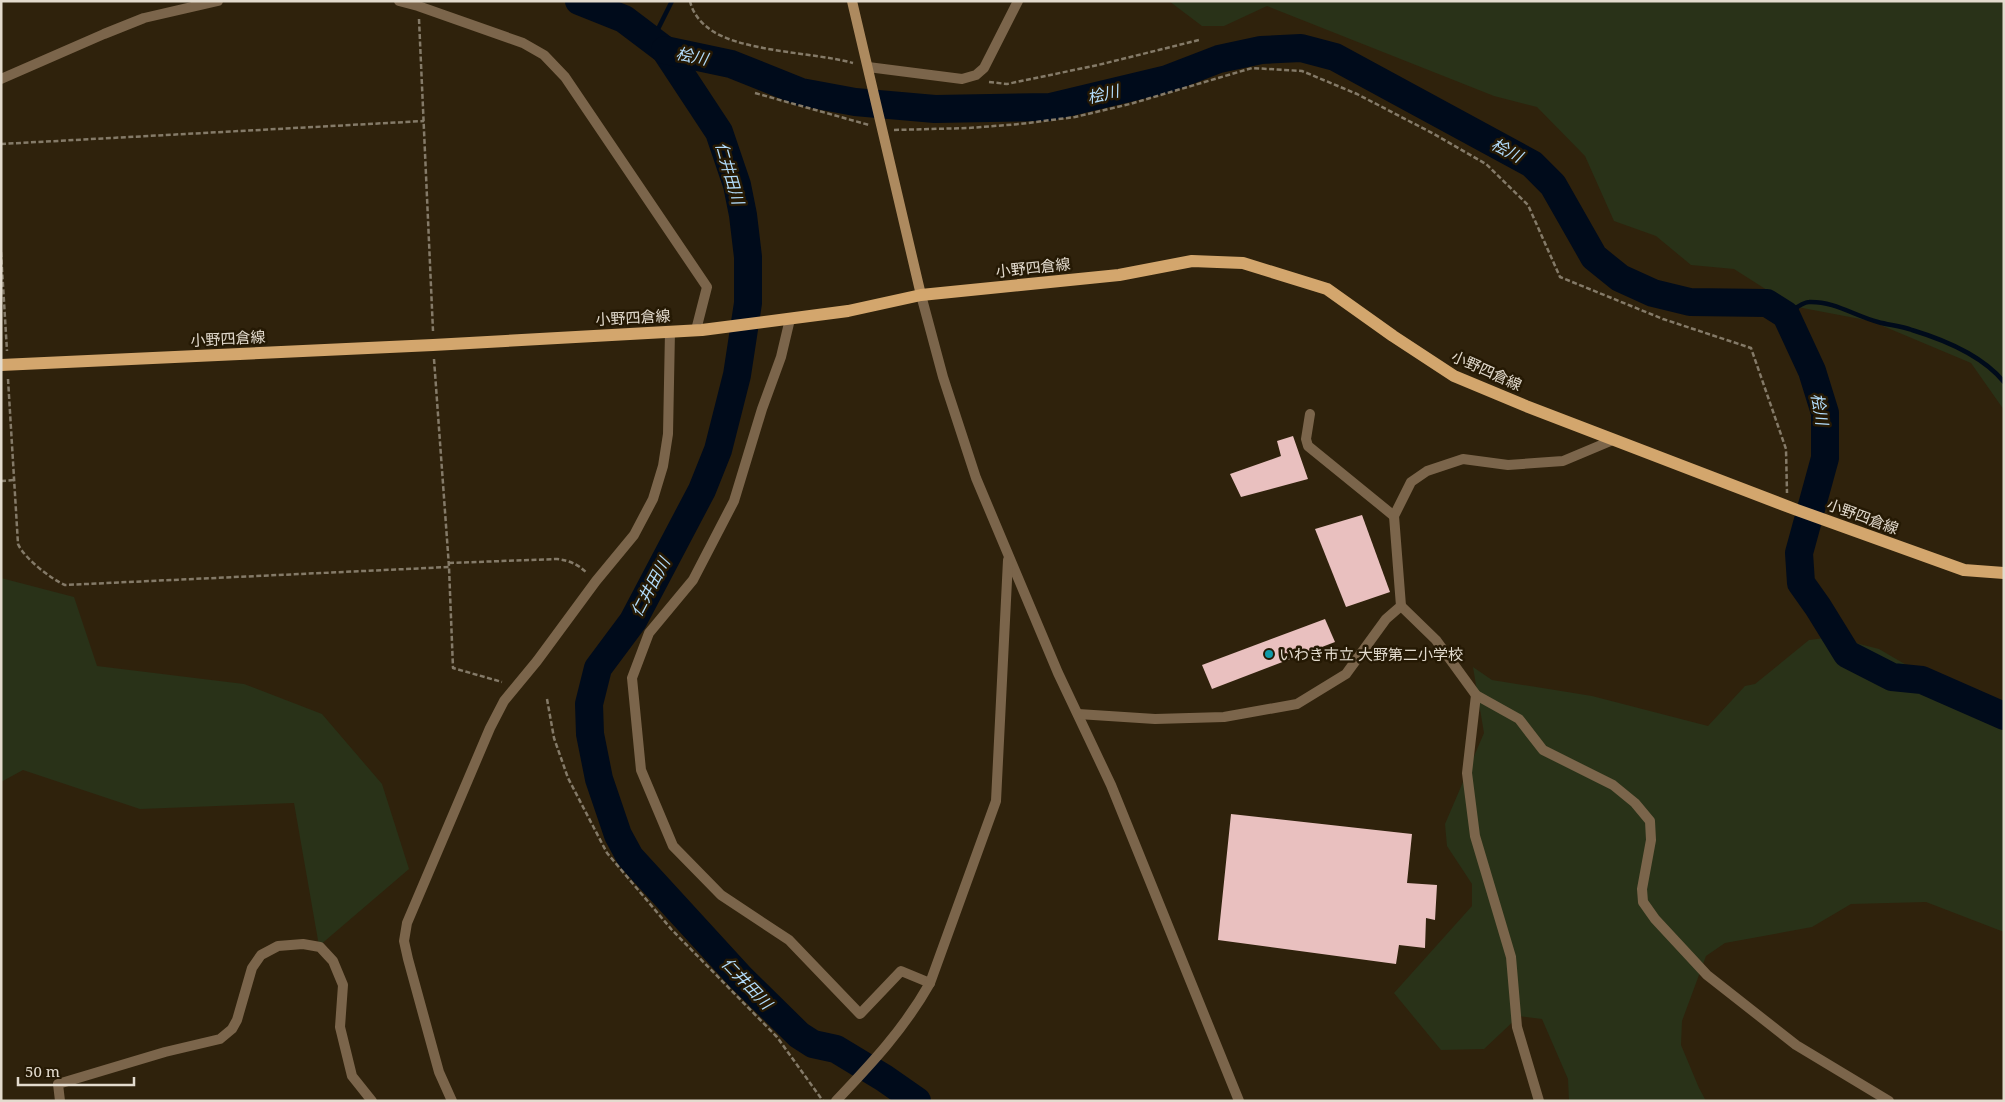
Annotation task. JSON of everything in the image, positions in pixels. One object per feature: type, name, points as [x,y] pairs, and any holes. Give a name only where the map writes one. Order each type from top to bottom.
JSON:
[{"type":"main road","name":"小野四倉線","points":[[4,365],[434,345],[699,330],[848,311],[921,295],[1120,275],[1192,261],[1243,263],[1327,289],[1454,376],[1613,440],[1964,570],[2004,572]]},
{"type":"street","points":[[1,80],[144,18],[218,1]]},
{"type":"street","points":[[399,1],[523,43],[544,55],[565,77],[707,287],[699,330]]},
{"type":"street","points":[[852,1],[921,295],[943,377],[973,469],[1058,673],[1111,785],[1239,1101]]},
{"type":"street","points":[[868,67],[962,79],[976,75],[984,68],[1018,1]]},
{"type":"street","points":[[790,318],[781,357],[762,409],[734,501],[693,580],[649,633],[632,678],[641,770],[673,846],[721,895],[788,940],[860,1014],[901,971],[930,983]]},
{"type":"street","points":[[452,1101],[439,1072],[404,941],[407,923],[490,728],[504,702],[596,581],[634,535],[653,499],[663,466],[668,434],[670,332]]},
{"type":"street","points":[[1310,414],[1306,438],[1308,446],[1394,516]]},
{"type":"street","points":[[1613,440],[1563,461],[1508,466],[1463,460],[1427,471],[1411,482],[1394,516],[1401,606],[1436,640],[1476,695],[1519,719],[1543,750],[1613,785],[1635,802],[1650,821],[1651,840],[1642,889],[1643,902],[1655,919],[1707,975],[1796,1045],[1889,1101]]},
{"type":"street","points":[[836,1101],[885,1050],[917,1006],[930,983],[996,802],[1009,556]]},
{"type":"street","points":[[1078,714],[1155,719],[1224,717],[1297,704],[1346,674],[1386,619],[1401,606]]},
{"type":"street","points":[[1476,695],[1467,773],[1475,836],[1511,957],[1517,1027],[1540,1101]]},
{"type":"street","points":[[60,1101],[58,1084],[165,1052],[220,1039],[232,1030],[237,1020],[252,968],[261,955],[278,946],[303,944],[320,947],[333,961],[343,985],[340,1027],[352,1076],[372,1101]]},
{"type":"path","points":[[690,1],[695,13],[707,28],[728,38],[755,46],[833,57],[868,67]]},
{"type":"path","points":[[418,6],[434,345],[449,565],[453,668],[516,686]]},
{"type":"path","points":[[962,79],[1007,84],[1098,65],[1199,40]]},
{"type":"path","points":[[755,93],[883,130],[926,130],[1020,124],[1075,118],[1252,68],[1302,71],[1374,103],[1486,164],[1528,205],[1560,277],[1663,318],[1751,348],[1786,449],[1792,507]]},
{"type":"path","points":[[1,144],[424,121]]},
{"type":"path","points":[[1,252],[4,365],[15,480],[18,544],[21,551],[56,581],[65,585],[557,559],[569,560],[596,581]]},
{"type":"path","points":[[1,481],[15,480]]},
{"type":"path","points":[[547,699],[554,738],[568,778],[607,852],[672,930],[777,1037],[823,1101]]},
{"type":"green space","points":[[1169,1],[2004,1],[2004,410],[1971,363],[1871,321],[1792,306],[1734,269],[1691,265],[1656,236],[1614,221],[1585,156],[1537,107],[1494,96],[1267,6],[1224,26],[1202,26]]},
{"type":"green space","points":[[1,578],[74,597],[97,666],[244,684],[322,714],[382,784],[409,869],[319,946],[294,803],[140,809],[23,770],[1,782]]},
{"type":"green space","points":[[1832,637],[1879,649],[2004,722],[2004,932],[1926,902],[1851,904],[1812,927],[1725,943],[1706,956],[1682,1021],[1681,1045],[1706,1101],[1569,1101],[1568,1079],[1542,1019],[1519,1016],[1484,1049],[1441,1050],[1394,993],[1472,906],[1472,884],[1447,846],[1445,824],[1484,733],[1473,667],[1492,680],[1592,696],[1708,726],[1745,686],[1755,684],[1809,640]]},
{"type":"building","points":[[1293,436],[1308,479],[1241,497],[1230,474],[1281,456],[1277,441]]},
{"type":"building","points":[[1362,515],[1390,592],[1346,607],[1315,529]]},
{"type":"building","name":"いわき市立 大野第二小学校","points":[[1325,619],[1335,642],[1212,689],[1202,665]]},
{"type":"building","points":[[1231,814],[1412,834],[1407,883],[1437,885],[1435,920],[1426,918],[1425,948],[1399,945],[1396,964],[1218,940]]},
{"type":"waterway","name":"仁井田川","points":[[579,1],[624,19],[665,50],[719,132],[737,185],[748,257],[748,303],[737,375],[718,450],[702,490],[633,621],[598,668],[589,704],[590,734],[599,779],[618,835],[630,857],[740,977],[799,1035],[813,1044],[836,1049],[884,1078],[917,1101]]},
{"type":"waterway","points":[[652,41],[672,1]]},
{"type":"waterway","name":"桧川","points":[[665,50],[731,64],[801,92],[855,102],[935,109],[1050,107],[1167,79],[1219,59],[1261,50],[1301,48],[1335,57],[1532,164],[1553,185],[1594,257],[1620,278],[1653,293],[1690,302],[1767,303],[1786,315],[1812,371],[1825,413],[1825,458],[1799,553],[1801,583],[1847,654],[1892,677],[1922,680],[2004,716]]},
{"type":"waterway","points":[[1786,315],[1806,302],[1818,302],[1836,306],[1869,319],[1908,329],[1950,344],[1974,356],[1995,372],[2004,382]]},
{"type":"place","name":"いわき市立 大野第二小学校","points":[[1269,654]]}]
